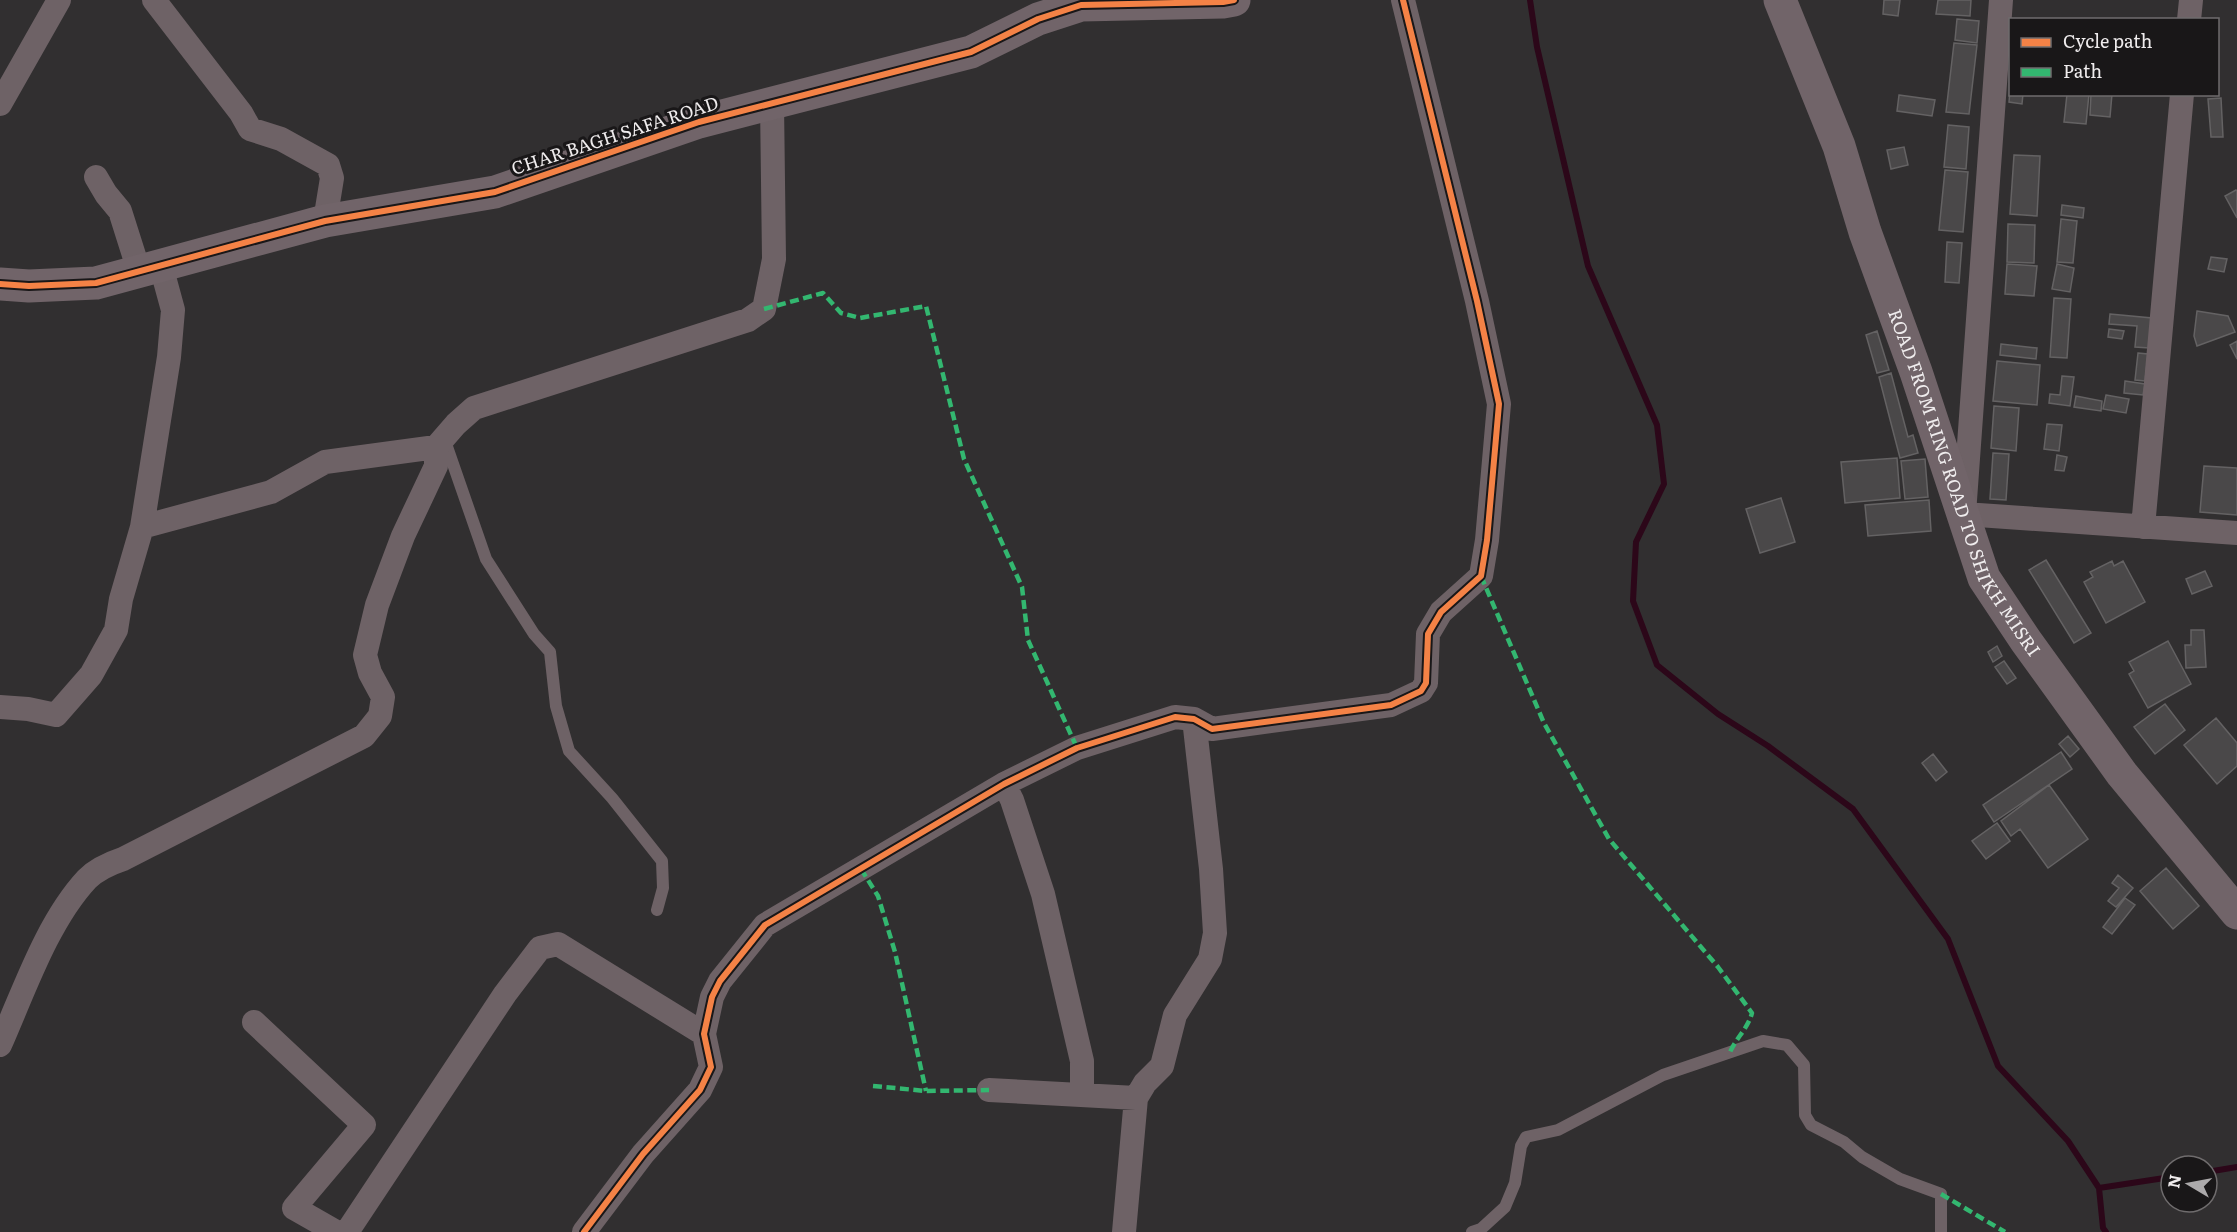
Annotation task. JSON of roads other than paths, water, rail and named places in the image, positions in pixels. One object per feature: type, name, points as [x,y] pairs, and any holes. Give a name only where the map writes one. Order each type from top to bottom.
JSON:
[{"type":"street","points":[[0,104],[59,0]]},
{"type":"street","points":[[154,0],[241,113],[250,129],[281,139],[328,165],[332,178],[325,221]]},
{"type":"street","name":"CHAR BAGH SAFA ROAD","points":[[0,284],[29,286],[96,283],[325,221],[495,192],[699,122],[972,52],[1038,19],[1081,5],[1233,0]]},
{"type":"street","points":[[584,1232],[643,1154],[700,1090],[711,1067],[705,1034],[712,998],[720,981],[765,925],[1004,784],[1077,748],[1175,717],[1194,719],[1212,729],[1391,705],[1422,691],[1426,683],[1428,634],[1442,612],[1481,576],[1487,540],[1499,404],[1474,289],[1403,0]]},
{"type":"street","name":"ROAD FROM RING ROAD TO SHIKH MISRI","points":[[1780,0],[1839,146],[1865,232],[1916,372],[1984,578],[2026,641],[2122,774],[2237,914]]},
{"type":"street","points":[[2001,0],[1964,514],[2237,533]]},
{"type":"street","points":[[2189,18],[2190,0]]},
{"type":"street","points":[[2143,526],[2182,96]]},
{"type":"street","points":[[0,1045],[52,927],[88,878],[110,863],[123,859],[364,736],[380,716],[383,697],[370,673],[365,655],[377,605],[403,536],[436,466],[440,443],[474,408],[748,320],[764,309],[774,259],[772,103]]},
{"type":"street","points":[[0,707],[28,709],[56,715],[91,675],[116,630],[121,599],[142,527],[169,357],[173,309],[120,211],[96,177]]},
{"type":"street","points":[[142,527],[271,492],[325,462],[440,443]]},
{"type":"street","points":[[1125,1232],[1136,1098],[1145,1083],[1162,1066],[1175,1015],[1210,959],[1215,933],[1211,869],[1194,719]]},
{"type":"street","points":[[1004,784],[1042,894],[1082,1061],[1082,1095]]},
{"type":"street","points":[[347,1232],[505,993],[540,948],[558,944],[705,1034]]},
{"type":"street","points":[[255,1022],[364,1125],[294,1208],[336,1232]]},
{"type":"street","points":[[989,1089],[1136,1098]]},
{"type":"lane","points":[[440,443],[486,559],[534,634],[550,652],[556,706],[569,751],[612,798],[662,861],[663,888],[657,910]]},
{"type":"lane","points":[[1472,1232],[1481,1229],[1505,1207],[1515,1184],[1521,1146],[1526,1137],[1558,1130],[1663,1075],[1763,1041],[1787,1045],[1804,1065],[1805,1114],[1810,1125],[1844,1142],[1862,1157],[1900,1179],[1941,1194],[1941,1232]]},
{"type":"waterway","points":[[1530,0],[1537,47],[1588,266],[1657,425],[1664,484],[1636,542],[1633,601],[1657,665],[1718,714],[1768,746],[1853,809],[1948,939],[1998,1066],[2068,1141],[2099,1188],[2103,1228],[2106,1232]]},
{"type":"waterway","points":[[2219,1170],[2237,1167]]},
{"type":"waterway","points":[[2099,1188],[2159,1179]]}]
